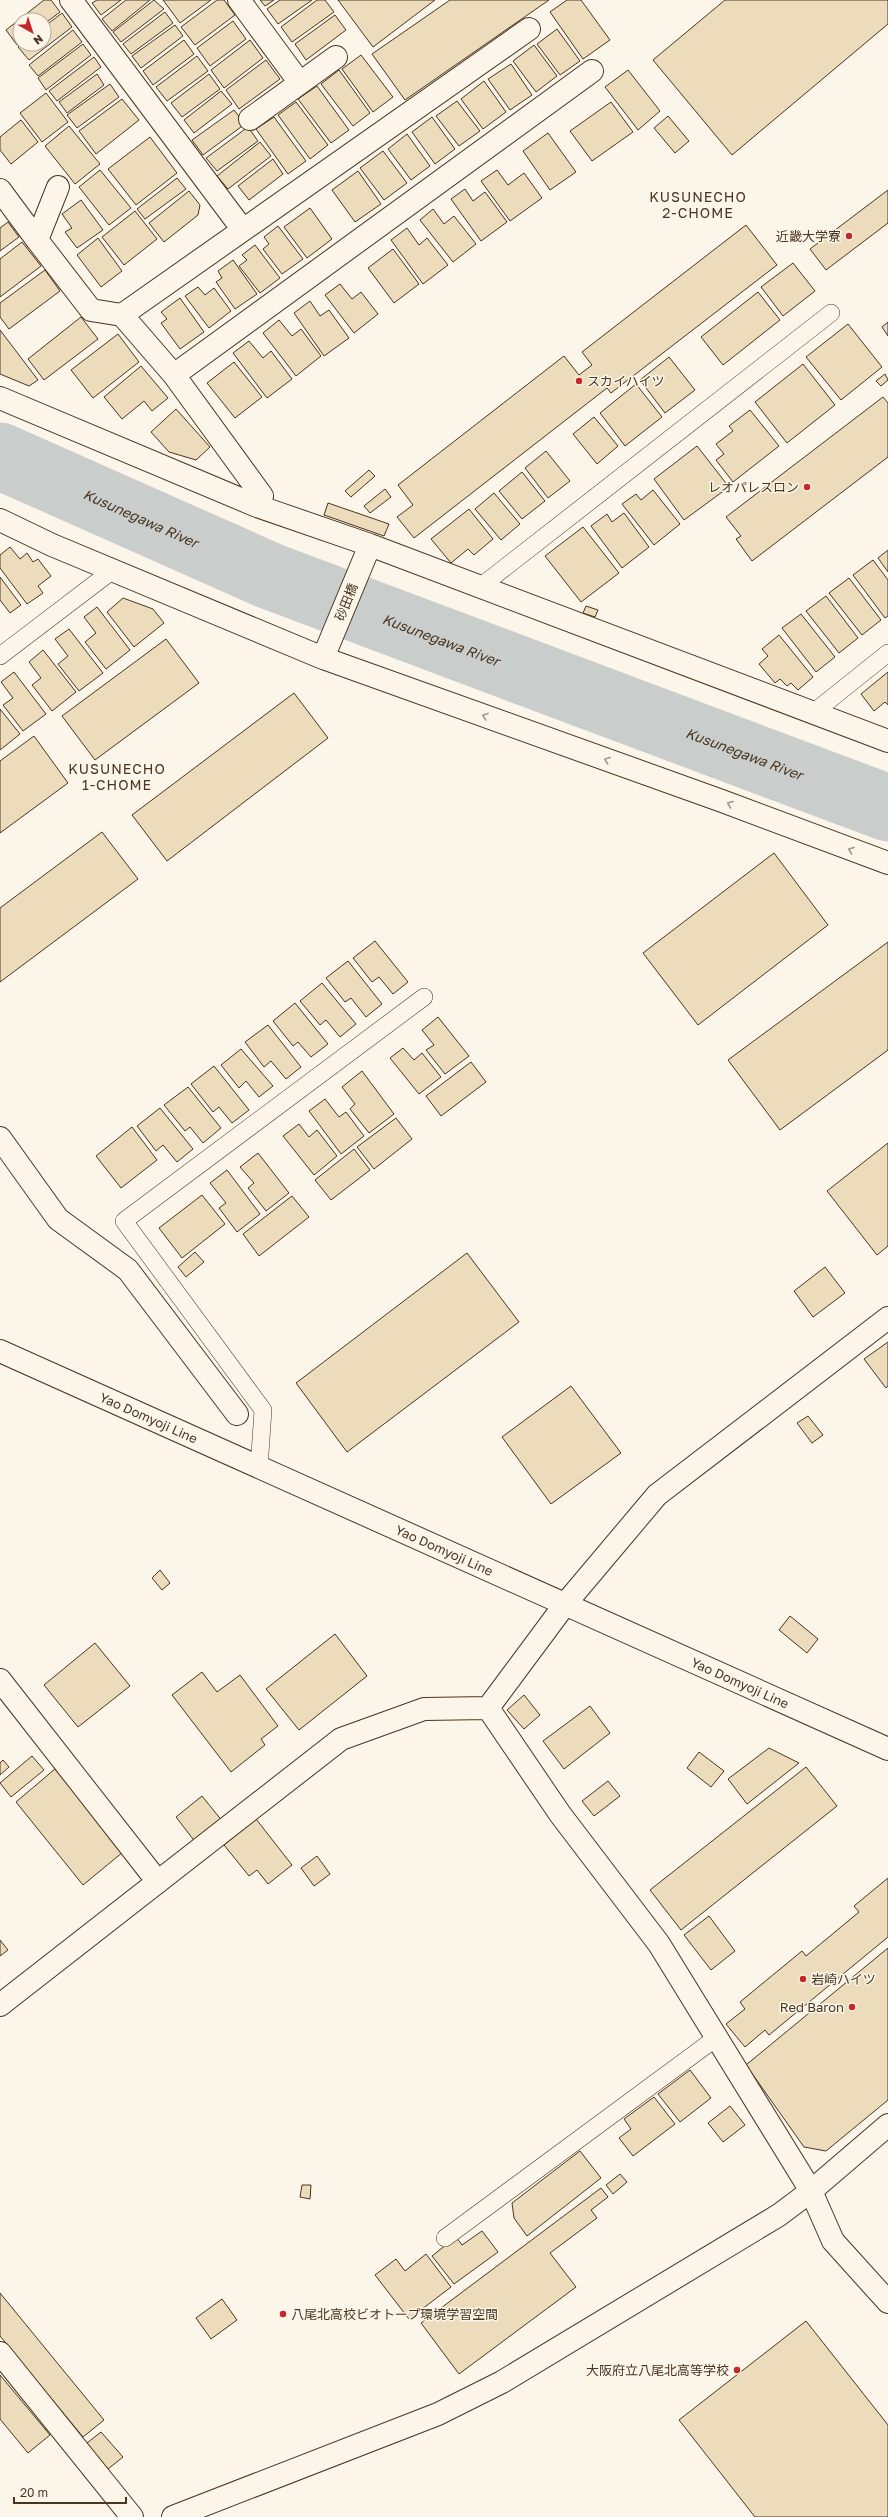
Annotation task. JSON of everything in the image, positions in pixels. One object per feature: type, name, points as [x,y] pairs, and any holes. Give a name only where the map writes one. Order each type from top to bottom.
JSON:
[{"type":"street","points":[[71,0],[243,230]]},
{"type":"street","points":[[239,0],[300,83]]},
{"type":"street","points":[[122,315],[529,29]]},
{"type":"street","points":[[250,119],[336,57]]},
{"type":"street","points":[[174,375],[592,71]]},
{"type":"street","points":[[37,240],[58,187]]},
{"type":"street","points":[[0,190],[91,310],[122,315],[174,375],[262,496],[257,506]]},
{"type":"street","points":[[0,398],[257,506],[370,545],[888,741]]},
{"type":"street","points":[[0,520],[112,570],[323,658],[722,801],[888,863]]},
{"type":"street","name":"砂田橋","points":[[323,658],[370,545]]},
{"type":"street","points":[[0,1138],[58,1219],[128,1270],[237,1414]]},
{"type":"street","points":[[488,1708],[566,1603],[657,1495],[888,1318]]},
{"type":"street","name":"Yao Domyoji Line","points":[[0,1350],[259,1468],[566,1603],[888,1749]]},
{"type":"street","points":[[0,1680],[158,1882]]},
{"type":"street","points":[[0,2005],[341,1739],[424,1709],[488,1708]]},
{"type":"street","points":[[488,1708],[560,1814],[659,1944],[811,2191],[834,2241],[888,2302]]},
{"type":"street","points":[[173,2517],[438,2414],[502,2382],[779,2215],[811,2191],[888,2125]]},
{"type":"street","points":[[0,2353],[132,2517]]},
{"type":"lane","points":[[480,587],[831,313]]},
{"type":"lane","points":[[0,656],[112,570]]},
{"type":"lane","points":[[813,713],[888,653]]},
{"type":"lane","points":[[259,1468],[263,1410],[124,1221],[424,997]]},
{"type":"lane","points":[[445,2238],[716,2038]]},
{"type":"building","points":[[44,0],[51,0],[60,12],[52,18],[52,12],[29,12]]},
{"type":"building","points":[[97,0],[121,0],[101,15],[92,3]]},
{"type":"building","points":[[126,0],[150,0],[112,31],[102,19]]},
{"type":"building","points":[[154,0],[164,9],[121,42],[113,32]]},
{"type":"building","points":[[163,0],[211,0],[180,23]]},
{"type":"building","points":[[217,0],[224,0],[235,15],[195,45],[181,27]]},
{"type":"building","points":[[260,0],[274,0],[265,6]]},
{"type":"building","points":[[280,0],[312,0],[278,24],[267,9]]},
{"type":"building","points":[[317,0],[325,0],[334,12],[292,42],[281,27]]},
{"type":"building","points":[[338,0],[435,0],[373,47]]},
{"type":"building","points":[[450,0],[549,0],[405,100],[372,54]]},
{"type":"building","points":[[567,0],[581,0],[610,40],[583,59],[550,12]]},
{"type":"building","points":[[725,0],[888,0],[888,24],[732,155],[653,60]]},
{"type":"building","points":[[165,12],[173,23],[131,54],[123,44]]},
{"type":"building","points":[[62,13],[72,27],[52,42],[52,21]]},
{"type":"building","points":[[335,15],[346,30],[306,60],[295,44]]},
{"type":"building","points":[[233,21],[246,39],[210,66],[197,48]]},
{"type":"building","points":[[12,25],[12,38],[6,30]]},
{"type":"building","points":[[175,25],[183,36],[141,68],[132,56]]},
{"type":"building","points":[[557,29],[580,61],[560,75],[537,44]]},
{"type":"building","points":[[73,30],[82,42],[38,76],[29,65],[45,52],[52,52],[52,47]]},
{"type":"building","points":[[184,40],[194,54],[153,85],[143,71]]},
{"type":"building","points":[[250,40],[263,58],[224,88],[211,70]]},
{"type":"building","points":[[83,44],[91,55],[46,90],[38,78]]},
{"type":"building","points":[[534,45],[557,76],[536,92],[513,61]]},
{"type":"building","points":[[22,52],[39,52],[29,60]]},
{"type":"building","points":[[361,55],[393,97],[373,112],[342,69]]},
{"type":"building","points":[[197,56],[208,71],[167,101],[156,87]]},
{"type":"building","points":[[94,57],[101,67],[57,101],[49,91]]},
{"type":"building","points":[[266,60],[280,79],[239,109],[226,90]]},
{"type":"building","points":[[511,64],[532,95],[510,110],[488,79]]},
{"type":"building","points":[[339,70],[370,113],[353,126],[321,84]]},
{"type":"building","points":[[628,70],[660,111],[638,130],[605,87]]},
{"type":"building","points":[[97,74],[104,85],[67,113],[59,102]]},
{"type":"building","points":[[209,74],[220,89],[182,117],[171,103]]},
{"type":"building","points":[[484,81],[506,112],[483,129],[461,99]]},
{"type":"building","points":[[110,84],[119,97],[77,128],[67,115]]},
{"type":"building","points":[[317,86],[349,130],[331,143],[298,99]]},
{"type":"building","points":[[221,91],[232,104],[194,133],[184,120]]},
{"type":"building","points":[[46,93],[68,122],[42,142],[20,113]]},
{"type":"building","points":[[122,99],[139,120],[96,154],[79,131]]},
{"type":"building","points":[[457,101],[480,131],[459,146],[436,116]]},
{"type":"building","points":[[296,102],[328,145],[310,159],[278,115]]},
{"type":"building","points":[[611,102],[633,132],[592,161],[570,131]]},
{"type":"building","points":[[234,110],[245,124],[203,155],[192,140]]},
{"type":"building","points":[[668,116],[689,141],[675,153],[654,128]]},
{"type":"building","points":[[274,117],[306,161],[288,174],[256,129]]},
{"type":"building","points":[[432,117],[455,149],[435,164],[412,132]]},
{"type":"building","points":[[21,120],[38,142],[11,164],[0,150],[0,137]]},
{"type":"building","points":[[69,126],[100,164],[75,184],[45,146]]},
{"type":"building","points":[[248,127],[258,141],[217,171],[206,158]]},
{"type":"building","points":[[548,133],[576,172],[550,190],[523,151]]},
{"type":"building","points":[[407,134],[430,166],[411,180],[388,149]]},
{"type":"building","points":[[150,137],[177,173],[136,205],[108,169]]},
{"type":"building","points":[[260,142],[271,156],[228,189],[217,176]]},
{"type":"building","points":[[383,151],[407,183],[384,200],[360,168]]},
{"type":"building","points":[[273,159],[283,174],[249,200],[238,186]]},
{"type":"building","points":[[100,170],[131,208],[109,225],[79,187]]},
{"type":"building","points":[[497,170],[508,185],[524,173],[542,198],[510,221],[481,181]]},
{"type":"building","points":[[358,171],[381,204],[355,222],[332,190]]},
{"type":"building","points":[[177,178],[186,189],[145,219],[137,209]]},
{"type":"building","points":[[465,189],[473,201],[485,192],[507,222],[481,241],[451,199]]},
{"type":"building","name":"近畿大学寮","points":[[888,190],[888,223],[826,270],[810,249]]},
{"type":"building","points":[[189,191],[200,205],[198,215],[164,242],[149,223]]},
{"type":"building","points":[[81,200],[103,230],[77,248],[65,232],[72,228],[62,214]]},
{"type":"building","points":[[310,208],[332,239],[307,258],[284,227]]},
{"type":"building","points":[[433,209],[444,224],[454,216],[476,244],[453,262],[420,220]]},
{"type":"building","points":[[135,211],[157,239],[124,265],[102,237]]},
{"type":"building","points":[[8,222],[19,237],[0,251],[0,228]]},
{"type":"building","name":"スカイハイツ","points":[[746,225],[777,265],[611,393],[607,388],[414,538],[397,517],[413,505],[398,485],[564,356],[579,375],[592,365],[582,352]]},
{"type":"building","points":[[278,226],[303,259],[282,274],[263,249],[269,244],[264,237]]},
{"type":"building","points":[[407,228],[419,245],[427,238],[448,265],[423,284],[391,240]]},
{"type":"building","points":[[98,238],[122,271],[101,287],[77,255]]},
{"type":"building","points":[[22,242],[41,266],[0,297],[0,259]]},
{"type":"building","points":[[255,245],[280,278],[260,293],[239,266],[247,260],[242,255]]},
{"type":"building","points":[[393,249],[419,284],[394,303],[368,268]]},
{"type":"building","points":[[233,260],[257,294],[235,309],[216,282],[222,278],[218,271]]},
{"type":"building","points":[[793,263],[815,291],[783,316],[761,287]]},
{"type":"building","points":[[45,270],[60,291],[9,329],[0,317],[0,303]]},
{"type":"building","points":[[340,284],[352,299],[361,292],[378,314],[354,333],[325,295]]},
{"type":"building","points":[[198,287],[205,295],[214,288],[231,311],[209,328],[185,296]]},
{"type":"building","points":[[758,292],[780,320],[723,365],[701,337]]},
{"type":"building","points":[[180,298],[204,332],[180,349],[161,323],[167,319],[161,312]]},
{"type":"building","points":[[310,301],[320,316],[329,310],[349,338],[324,356],[294,313]]},
{"type":"building","points":[[81,317],[98,339],[44,380],[28,359]]},
{"type":"building","points":[[279,320],[292,336],[301,329],[321,356],[296,376],[263,333]]},
{"type":"building","points":[[888,322],[888,336],[882,327]]},
{"type":"building","points":[[848,324],[882,367],[841,400],[806,357]]},
{"type":"building","points":[[0,330],[38,380],[29,386],[0,374]]},
{"type":"building","points":[[118,334],[139,362],[93,398],[71,370]]},
{"type":"building","points":[[249,341],[263,358],[271,351],[292,379],[267,398],[233,353]]},
{"type":"building","points":[[669,357],[695,390],[665,413],[640,380]]},
{"type":"building","points":[[234,362],[262,397],[235,418],[207,383]]},
{"type":"building","points":[[803,364],[835,405],[787,443],[755,402]]},
{"type":"building","points":[[141,366],[168,398],[152,411],[144,401],[122,419],[104,397]]},
{"type":"building","points":[[885,374],[888,380],[881,386],[876,381]]},
{"type":"building","points":[[636,384],[662,417],[625,446],[600,413]]},
{"type":"building","name":"レオパレスロン","points":[[883,397],[888,403],[888,457],[752,561],[736,539],[741,536],[726,517]]},
{"type":"building","points":[[176,409],[210,447],[196,460],[169,452],[151,432]]},
{"type":"building","points":[[750,410],[779,446],[733,482],[716,460],[724,454],[716,444],[733,431],[729,426]]},
{"type":"building","points":[[594,417],[618,446],[597,464],[573,434]]},
{"type":"building","points":[[697,446],[729,487],[684,520],[654,479]]},
{"type":"building","points":[[546,451],[570,481],[548,498],[525,468]]},
{"type":"building","points":[[369,470],[375,476],[351,497],[345,491]]},
{"type":"building","points":[[522,472],[545,501],[522,519],[499,491]]},
{"type":"building","points":[[385,489],[391,497],[370,513],[364,506]]},
{"type":"building","points":[[653,490],[680,524],[654,545],[622,504],[636,494],[641,500]]},
{"type":"building","points":[[494,493],[520,524],[501,540],[475,509]]},
{"type":"building","points":[[328,503],[389,524],[384,536],[324,515]]},
{"type":"building","points":[[469,509],[493,539],[474,555],[468,549],[451,563],[431,539]]},
{"type":"building","points":[[624,513],[649,547],[622,568],[591,526],[607,514],[612,522]]},
{"type":"building","points":[[583,527],[619,573],[581,602],[545,556]]},
{"type":"building","points":[[10,547],[20,559],[27,553],[33,562],[38,559],[51,576],[38,586],[43,593],[27,604],[0,568],[0,555]]},
{"type":"building","points":[[888,550],[888,572],[878,558]]},
{"type":"building","points":[[873,560],[888,580],[888,616],[885,618],[853,575]]},
{"type":"building","points":[[0,577],[21,605],[10,613],[0,600]]},
{"type":"building","points":[[849,578],[881,620],[862,635],[829,593]]},
{"type":"building","points":[[826,596],[858,638],[839,653],[806,611]]},
{"type":"building","points":[[123,598],[153,609],[164,623],[134,647],[107,612]]},
{"type":"building","points":[[586,606],[598,610],[595,617],[583,613]]},
{"type":"building","points":[[97,607],[130,650],[106,669],[85,642],[96,633],[84,617]]},
{"type":"building","points":[[801,614],[835,657],[816,672],[782,628]]},
{"type":"building","points":[[69,629],[103,673],[79,691],[58,664],[68,656],[55,639]]},
{"type":"building","points":[[779,635],[813,677],[798,690],[791,683],[787,686],[780,679],[775,683],[759,664],[768,656],[762,649]]},
{"type":"building","points":[[166,639],[199,683],[95,760],[62,716]]},
{"type":"building","points":[[43,650],[76,692],[52,711],[32,685],[41,678],[29,662]]},
{"type":"building","points":[[14,672],[46,714],[23,731],[3,705],[13,698],[1,682]]},
{"type":"building","points":[[888,672],[888,705],[885,702],[874,711],[861,694]]},
{"type":"building","points":[[294,693],[328,738],[167,861],[132,815]]},
{"type":"building","points":[[0,709],[20,734],[0,750]]},
{"type":"building","points":[[34,736],[68,783],[0,833],[0,761]]},
{"type":"building","points":[[102,832],[138,879],[0,982],[0,908]]},
{"type":"building","points":[[774,853],[828,925],[698,1025],[643,953]]},
{"type":"building","points":[[375,941],[408,982],[393,994],[379,977],[372,982],[353,958]]},
{"type":"building","points":[[888,942],[888,1050],[780,1130],[728,1060]]},
{"type":"building","points":[[348,961],[382,1004],[366,1017],[351,998],[345,1002],[326,978]]},
{"type":"building","points":[[322,983],[356,1024],[340,1037],[326,1020],[320,1025],[300,1001]]},
{"type":"building","points":[[295,1003],[328,1044],[311,1057],[298,1042],[293,1046],[273,1021]]},
{"type":"building","points":[[438,1017],[469,1056],[445,1074],[426,1050],[434,1045],[422,1030]]},
{"type":"building","points":[[268,1025],[301,1067],[286,1079],[271,1061],[264,1067],[245,1042]]},
{"type":"building","points":[[403,1048],[414,1060],[422,1053],[441,1077],[419,1094],[390,1058]]},
{"type":"building","points":[[241,1049],[273,1086],[259,1097],[246,1081],[239,1088],[221,1065]]},
{"type":"building","points":[[471,1062],[486,1082],[441,1116],[426,1096]]},
{"type":"building","points":[[214,1066],[249,1110],[232,1123],[219,1107],[213,1112],[191,1084]]},
{"type":"building","points":[[362,1071],[394,1114],[369,1133],[350,1109],[355,1104],[342,1087]]},
{"type":"building","points":[[188,1087],[221,1128],[203,1143],[190,1127],[185,1131],[164,1105]]},
{"type":"building","points":[[325,1099],[339,1117],[346,1112],[364,1136],[341,1154],[309,1111]]},
{"type":"building","points":[[160,1108],[193,1149],[177,1162],[163,1145],[156,1151],[137,1126]]},
{"type":"building","points":[[396,1118],[412,1139],[374,1169],[357,1147]]},
{"type":"building","points":[[299,1124],[309,1137],[317,1130],[337,1156],[314,1175],[283,1136]]},
{"type":"building","points":[[132,1127],[157,1160],[121,1188],[96,1156]]},
{"type":"building","points":[[888,1143],[888,1246],[877,1255],[827,1191]]},
{"type":"building","points":[[354,1149],[370,1170],[331,1200],[315,1180]]},
{"type":"building","points":[[258,1153],[289,1193],[266,1211],[248,1188],[254,1183],[240,1167]]},
{"type":"building","points":[[227,1170],[260,1214],[237,1232],[219,1208],[226,1203],[210,1183]]},
{"type":"building","points":[[202,1195],[225,1224],[182,1258],[159,1228]]},
{"type":"building","points":[[292,1196],[309,1217],[259,1256],[243,1234]]},
{"type":"building","points":[[195,1252],[204,1262],[186,1277],[178,1267]]},
{"type":"building","points":[[467,1253],[519,1322],[347,1452],[296,1383]]},
{"type":"building","points":[[825,1267],[845,1293],[813,1317],[794,1291]]},
{"type":"building","points":[[888,1342],[888,1386],[886,1388],[864,1359]]},
{"type":"building","points":[[571,1386],[621,1453],[551,1504],[502,1437]]},
{"type":"building","points":[[808,1416],[823,1435],[812,1443],[797,1423]]},
{"type":"building","points":[[160,1570],[170,1583],[162,1590],[152,1578]]},
{"type":"building","points":[[790,1616],[818,1639],[807,1653],[779,1630]]},
{"type":"building","points":[[335,1634],[367,1676],[299,1730],[266,1689]]},
{"type":"building","points":[[95,1643],[130,1686],[78,1727],[44,1685]]},
{"type":"building","points":[[202,1672],[217,1692],[240,1675],[278,1726],[261,1739],[265,1745],[231,1772],[172,1695]]},
{"type":"building","points":[[524,1695],[540,1715],[524,1729],[507,1710]]},
{"type":"building","points":[[590,1706],[610,1733],[564,1769],[543,1741]]},
{"type":"building","points":[[769,1748],[799,1763],[747,1804],[728,1779]]},
{"type":"building","points":[[699,1752],[724,1771],[711,1787],[687,1768]]},
{"type":"building","points":[[32,1756],[44,1770],[11,1797],[0,1783]]},
{"type":"building","points":[[3,1760],[9,1767],[0,1775],[0,1763]]},
{"type":"building","points":[[806,1767],[837,1806],[681,1930],[650,1890]]},
{"type":"building","points":[[55,1769],[123,1852],[83,1885],[16,1802]]},
{"type":"building","points":[[608,1781],[620,1796],[594,1816],[582,1801]]},
{"type":"building","points":[[202,1796],[223,1822],[196,1843],[176,1817]]},
{"type":"building","points":[[256,1819],[292,1865],[268,1884],[257,1870],[249,1876],[224,1845]]},
{"type":"building","points":[[317,1856],[330,1874],[314,1886],[301,1868]]},
{"type":"building","name":"岩崎ハイツ","points":[[888,1878],[888,1937],[769,2035],[765,2030],[745,2047],[726,2024],[745,2009],[740,2002],[802,1951],[806,1956],[859,1912],[854,1906]]},
{"type":"building","points":[[709,1916],[735,1951],[711,1970],[684,1935]]},
{"type":"building","points":[[0,1940],[8,1950],[0,1956]]},
{"type":"building","name":"Red Baron","points":[[888,1948],[888,2100],[826,2151],[804,2147],[746,2065]]},
{"type":"building","points":[[690,2070],[711,2098],[680,2122],[658,2094]]},
{"type":"building","points":[[654,2097],[675,2124],[633,2156],[619,2138],[631,2129],[624,2119]]},
{"type":"building","points":[[730,2106],[745,2125],[723,2142],[708,2123]]},
{"type":"building","points":[[580,2151],[601,2178],[527,2236],[514,2218],[512,2203]]},
{"type":"building","points":[[620,2174],[627,2182],[613,2194],[606,2185]]},
{"type":"building","points":[[302,2185],[311,2185],[310,2199],[300,2197]]},
{"type":"building","points":[[601,2188],[608,2197],[591,2210],[597,2218],[550,2253],[576,2287],[459,2374],[421,2323]]},
{"type":"building","points":[[482,2231],[498,2252],[454,2284],[432,2256],[456,2237],[462,2245]]},
{"type":"building","points":[[426,2254],[451,2287],[409,2319],[375,2275],[396,2259],[405,2271]]},
{"type":"building","points":[[0,2293],[104,2420],[83,2437],[0,2336]]},
{"type":"building","points":[[222,2299],[237,2320],[211,2339],[196,2318]]},
{"type":"building","points":[[806,2321],[888,2425],[888,2517],[755,2517],[679,2420]]},
{"type":"building","points":[[0,2375],[50,2435],[28,2453],[0,2419]]},
{"type":"building","points":[[101,2432],[123,2457],[108,2469],[87,2443]]},
{"type":"waterway","name":"Kusunegawa River","points":[[0,456],[270,576],[888,808]]},
{"type":"place","name":"近畿大学寮","points":[[849,236]]},
{"type":"place","name":"スカイハイツ","points":[[579,381]]},
{"type":"place","name":"レオパレスロン","points":[[807,487]]},
{"type":"place","name":"岩崎ハイツ","points":[[803,1979]]},
{"type":"place","name":"Red Baron","points":[[852,2007]]},
{"type":"place","name":"八尾北高校ビオトープ環境学習空間","points":[[283,2314]]},
{"type":"place","name":"大阪府立八尾北高等学校","points":[[737,2370]]},
{"type":"district","name":"KUSUNECHO 2-CHOME","points":[[698,206]]},
{"type":"district","name":"KUSUNECHO 1-CHOME","points":[[117,778]]}]
